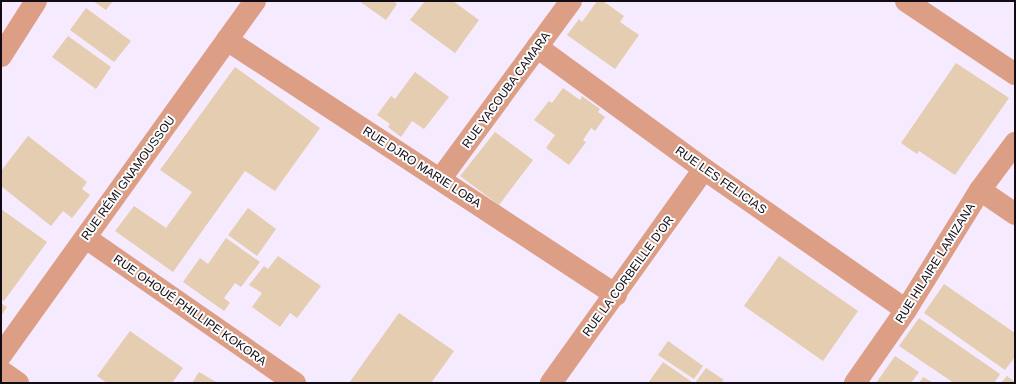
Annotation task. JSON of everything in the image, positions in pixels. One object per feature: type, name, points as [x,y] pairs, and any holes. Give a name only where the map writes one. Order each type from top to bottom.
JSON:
[{"type":"street","points":[[1,56],[36,1]]},
{"type":"street","name":"RUE RÉMI GNAMOUSSOU","points":[[1,355],[255,1]]},
{"type":"street","name":"RUE YACOUBA CAMARA","points":[[441,178],[538,48],[571,1]]},
{"type":"street","points":[[906,1],[1015,74]]},
{"type":"street","name":"RUE DJRO MARIE LOBA","points":[[227,40],[441,178],[616,295]]},
{"type":"street","name":"RUE LES FELICIAS","points":[[538,48],[704,169],[906,310]]},
{"type":"street","name":"RUE HILAIRE LAMIZANA","points":[[855,383],[906,310],[980,190],[1015,143]]},
{"type":"street","name":"RUE LA CORBEILLE D'OR","points":[[551,383],[616,295],[704,169]]},
{"type":"street","points":[[980,190],[1015,214]]},
{"type":"street","name":"RUE OHOUÉ PHILLIPE KOKORA","points":[[86,238],[295,383]]},
{"type":"street","points":[[1,371],[18,383]]},
{"type":"building","points":[[93,1],[113,1],[106,10]]},
{"type":"building","points":[[359,1],[393,1],[397,4],[386,20]]},
{"type":"building","points":[[425,1],[453,1],[479,20],[455,53],[410,20]]},
{"type":"building","points":[[597,1],[603,1],[624,16],[620,22],[639,35],[615,69],[567,35],[579,19],[582,22]]},
{"type":"building","points":[[86,8],[131,41],[114,62],[70,30]]},
{"type":"building","points":[[68,36],[111,67],[96,89],[52,57]]},
{"type":"building","points":[[956,63],[1009,98],[955,175],[919,151],[917,154],[901,143]]},
{"type":"building","points":[[235,67],[320,128],[275,191],[245,171],[173,272],[115,231],[134,206],[166,228],[192,192],[160,170]]},
{"type":"building","points":[[415,72],[449,97],[424,129],[412,121],[401,137],[388,127],[390,124],[377,115],[391,96],[395,99]]},
{"type":"building","points":[[563,88],[580,100],[582,96],[600,109],[598,112],[605,117],[595,131],[591,128],[583,140],[586,142],[569,165],[546,148],[555,135],[534,120],[549,101],[552,103]]},
{"type":"building","points":[[495,132],[533,160],[499,205],[460,176]]},
{"type":"building","points":[[28,136],[87,182],[82,189],[90,195],[72,218],[63,211],[51,226],[1,186],[1,171]]},
{"type":"building","points":[[248,208],[276,229],[257,256],[228,235]]},
{"type":"building","points":[[1,209],[47,242],[4,301],[1,299]]},
{"type":"building","points":[[226,238],[260,262],[241,287],[235,283],[224,298],[230,303],[224,311],[183,282],[200,258],[208,264]]},
{"type":"building","points":[[278,256],[321,286],[297,318],[290,313],[280,327],[252,307],[262,293],[249,285],[264,266],[268,269]]},
{"type":"building","points":[[779,256],[858,311],[823,361],[744,306]]},
{"type":"building","points":[[944,284],[1015,333],[1015,357],[1005,370],[924,313]]},
{"type":"building","points":[[1,303],[7,307],[1,316]]},
{"type":"building","points":[[399,313],[454,351],[431,383],[349,383]]},
{"type":"building","points":[[919,318],[1000,374],[994,383],[954,383],[899,346]]},
{"type":"building","points":[[130,331],[183,368],[172,383],[107,383],[97,376]]},
{"type":"building","points":[[668,341],[703,366],[694,379],[658,355]]},
{"type":"building","points":[[895,356],[919,372],[911,383],[876,383]]},
{"type":"building","points":[[663,362],[692,382],[648,383]]},
{"type":"building","points":[[706,368],[724,380],[721,383],[695,383]]},
{"type":"building","points":[[199,372],[218,383],[192,383]]},
{"type":"building","points":[[1007,376],[1015,382],[1015,383],[1001,383]]},
{"type":"building","points":[[923,377],[934,383],[919,383]]}]
